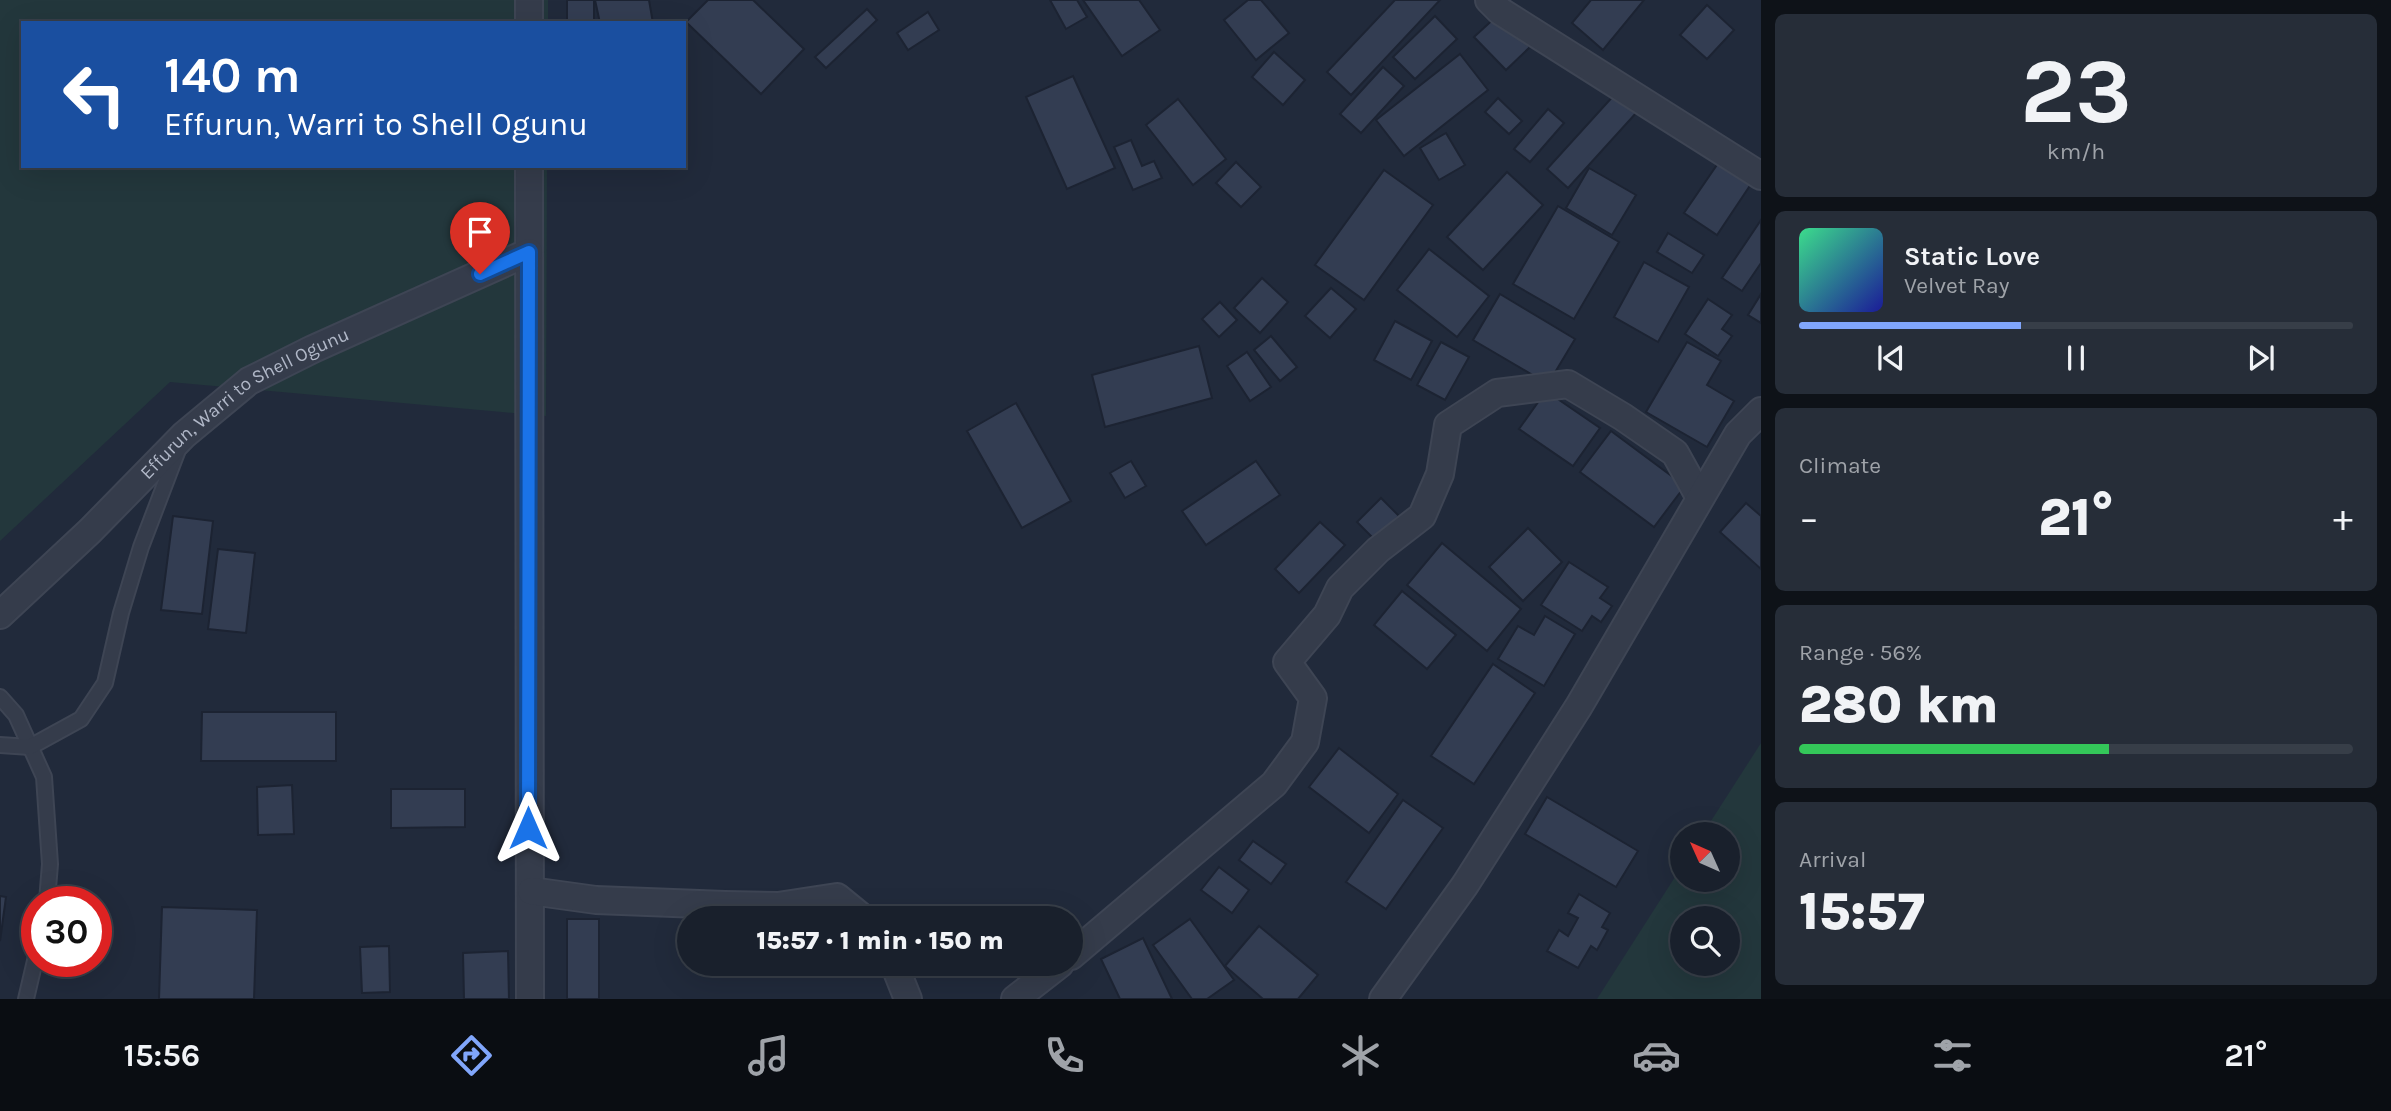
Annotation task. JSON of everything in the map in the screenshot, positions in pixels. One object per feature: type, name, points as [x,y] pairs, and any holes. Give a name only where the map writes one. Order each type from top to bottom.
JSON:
[{"type":"street","points":[[529,0],[529,21]]},
{"type":"street","points":[[1489,0],[1500,11],[1761,176]]},
{"type":"street","points":[[529,168],[530,999]]},
{"type":"street","name":"Effurun, Warri to Shell Ogunu","points":[[0,614],[90,531],[184,436],[249,381],[313,349],[529,252]]},
{"type":"street","points":[[1083,946],[1273,784],[1305,742],[1313,698],[1287,662],[1327,615],[1340,588],[1378,550],[1422,516],[1440,474],[1448,425],[1497,393],[1568,384],[1675,453],[1700,498]]},
{"type":"street","points":[[1383,999],[1465,885],[1579,706],[1738,434],[1761,411]]},
{"type":"street","points":[[531,891],[596,900],[725,905],[778,906],[838,897],[848,906]]},
{"type":"street","points":[[899,976],[908,999]]},
{"type":"street","points":[[1015,999],[1045,976]]},
{"type":"lane","points":[[0,745],[30,747],[80,719],[105,683],[121,613],[141,547],[184,436]]},
{"type":"lane","points":[[0,697],[16,715],[44,776],[50,864],[48,886]]},
{"type":"lane","points":[[26,999],[31,977]]},
{"type":"green space","points":[[0,0],[548,0],[548,21],[21,21],[21,168],[547,168],[546,416],[170,382],[0,541]]},
{"type":"green space","points":[[1761,743],[1761,999],[1597,999],[1670,885],[1670,892],[1740,892],[1740,822],[1710,822]]},
{"type":"building","points":[[567,0],[594,0],[594,20],[567,20]]},
{"type":"building","points":[[595,0],[649,0],[653,21],[600,21]]},
{"type":"building","points":[[708,0],[753,0],[804,49],[761,94],[686,22]]},
{"type":"building","points":[[1050,0],[1077,0],[1087,17],[1066,29]]},
{"type":"building","points":[[1083,0],[1139,0],[1160,30],[1122,56]]},
{"type":"building","points":[[1248,0],[1261,0],[1289,33],[1256,60],[1224,20]]},
{"type":"building","points":[[1395,0],[1440,0],[1351,95],[1327,72]]},
{"type":"building","points":[[1591,0],[1644,0],[1603,50],[1572,23]]},
{"type":"building","points":[[1707,5],[1734,30],[1707,59],[1680,35]]},
{"type":"building","points":[[867,9],[877,20],[826,68],[815,57]]},
{"type":"building","points":[[928,12],[939,30],[908,50],[897,33]]},
{"type":"building","points":[[1499,14],[1530,47],[1506,70],[1474,37]]},
{"type":"building","points":[[1435,16],[1457,39],[1415,79],[1393,57]]},
{"type":"building","points":[[1274,52],[1305,80],[1283,105],[1252,77]]},
{"type":"building","points":[[1460,54],[1488,90],[1404,156],[1376,120]]},
{"type":"building","points":[[1383,67],[1404,86],[1361,133],[1340,114]]},
{"type":"building","points":[[1073,76],[1115,168],[1067,189],[1026,97]]},
{"type":"building","points":[[1616,93],[1637,112],[1568,188],[1547,169]]},
{"type":"building","points":[[1498,98],[1522,121],[1509,134],[1485,112]]},
{"type":"building","points":[[1178,99],[1226,159],[1193,185],[1146,125]]},
{"type":"building","points":[[1548,109],[1564,123],[1530,162],[1514,149]]},
{"type":"building","points":[[1446,133],[1465,165],[1439,180],[1420,148]]},
{"type":"building","points":[[1131,140],[1142,166],[1154,161],[1162,178],[1133,190],[1114,147]]},
{"type":"building","points":[[1721,159],[1753,181],[1717,235],[1684,213]]},
{"type":"building","points":[[1236,162],[1261,187],[1241,207],[1216,183]]},
{"type":"building","points":[[1589,168],[1636,195],[1612,235],[1566,208]]},
{"type":"building","points":[[1384,170],[1433,205],[1364,300],[1315,265]]},
{"type":"building","points":[[1507,172],[1543,205],[1483,270],[1447,237]]},
{"type":"building","points":[[1558,206],[1619,242],[1574,319],[1513,284]]},
{"type":"building","points":[[1761,220],[1761,263],[1742,291],[1722,278]]},
{"type":"building","points":[[1668,233],[1704,255],[1692,273],[1657,252]]},
{"type":"building","points":[[1429,249],[1489,296],[1457,337],[1397,290]]},
{"type":"building","points":[[1644,262],[1689,287],[1658,342],[1614,317]]},
{"type":"building","points":[[1262,278],[1288,302],[1260,333],[1234,308]]},
{"type":"building","points":[[1331,288],[1356,309],[1330,338],[1305,316]]},
{"type":"building","points":[[1500,294],[1575,339],[1548,384],[1473,340]]},
{"type":"building","points":[[1761,294],[1761,323],[1748,315]]},
{"type":"building","points":[[1708,299],[1732,315],[1722,329],[1732,336],[1718,356],[1685,334]]},
{"type":"building","points":[[1220,302],[1237,320],[1219,337],[1202,319]]},
{"type":"building","points":[[1395,321],[1432,341],[1411,380],[1374,360]]},
{"type":"building","points":[[1271,336],[1297,367],[1280,381],[1254,350]]},
{"type":"building","points":[[1441,342],[1469,357],[1445,400],[1417,385]]},
{"type":"building","points":[[1687,342],[1721,361],[1707,385],[1734,401],[1707,447],[1646,412]]},
{"type":"building","points":[[1199,346],[1212,398],[1105,427],[1092,375]]},
{"type":"building","points":[[1247,352],[1271,387],[1250,401],[1227,366]]},
{"type":"building","points":[[1546,391],[1600,428],[1573,466],[1519,429]]},
{"type":"building","points":[[1016,403],[1071,501],[1022,528],[967,431]]},
{"type":"building","points":[[1611,431],[1685,486],[1654,527],[1580,472]]},
{"type":"building","points":[[1131,461],[1146,486],[1125,498],[1110,473]]},
{"type":"building","points":[[1256,461],[1280,495],[1206,545],[1182,511]]},
{"type":"building","points":[[1381,498],[1399,516],[1375,540],[1357,522]]},
{"type":"building","points":[[1746,503],[1761,516],[1761,569],[1720,532]]},
{"type":"building","points":[[173,516],[213,521],[202,614],[161,610]]},
{"type":"building","points":[[1320,522],[1345,545],[1299,593],[1275,569]]},
{"type":"building","points":[[1528,528],[1562,562],[1523,601],[1489,567]]},
{"type":"building","points":[[1442,543],[1521,609],[1487,651],[1407,585]]},
{"type":"building","points":[[218,549],[255,553],[246,633],[208,629]]},
{"type":"building","points":[[1569,562],[1608,587],[1600,598],[1612,606],[1601,622],[1592,616],[1582,631],[1541,605]]},
{"type":"building","points":[[1402,591],[1456,635],[1427,669],[1374,625]]},
{"type":"building","points":[[1545,616],[1575,634],[1544,686],[1498,659],[1518,626],[1534,635]]},
{"type":"building","points":[[1493,664],[1535,693],[1474,784],[1431,756]]},
{"type":"building","points":[[202,712],[336,712],[336,761],[201,761]]},
{"type":"building","points":[[1339,748],[1398,794],[1369,833],[1309,787]]},
{"type":"building","points":[[292,785],[294,834],[258,835],[257,787]]},
{"type":"building","points":[[391,789],[465,789],[465,827],[391,828]]},
{"type":"building","points":[[1547,797],[1638,851],[1616,887],[1525,834]]},
{"type":"building","points":[[1403,800],[1443,828],[1386,909],[1346,882]]},
{"type":"building","points":[[1253,841],[1286,864],[1271,884],[1239,860]]},
{"type":"building","points":[[1219,867],[1249,890],[1232,913],[1201,890]]},
{"type":"building","points":[[1579,894],[1610,913],[1602,927],[1608,930],[1597,950],[1591,946],[1578,968],[1547,951],[1559,930],[1568,936],[1578,918],[1568,913]]},
{"type":"building","points":[[0,896],[6,897],[0,941]]},
{"type":"building","points":[[162,907],[257,910],[254,999],[159,999]]},
{"type":"building","points":[[567,919],[599,919],[599,999],[567,999]]},
{"type":"building","points":[[1190,919],[1234,980],[1207,999],[1192,999],[1153,945]]},
{"type":"building","points":[[1259,926],[1318,975],[1298,999],[1263,999],[1225,966]]},
{"type":"building","points":[[1143,938],[1172,999],[1120,999],[1101,959]]},
{"type":"building","points":[[389,946],[390,992],[362,993],[360,947]]},
{"type":"building","points":[[508,951],[509,999],[464,999],[463,953]]},
{"type":"route","points":[[480,274],[529,252],[528,828]]}]
